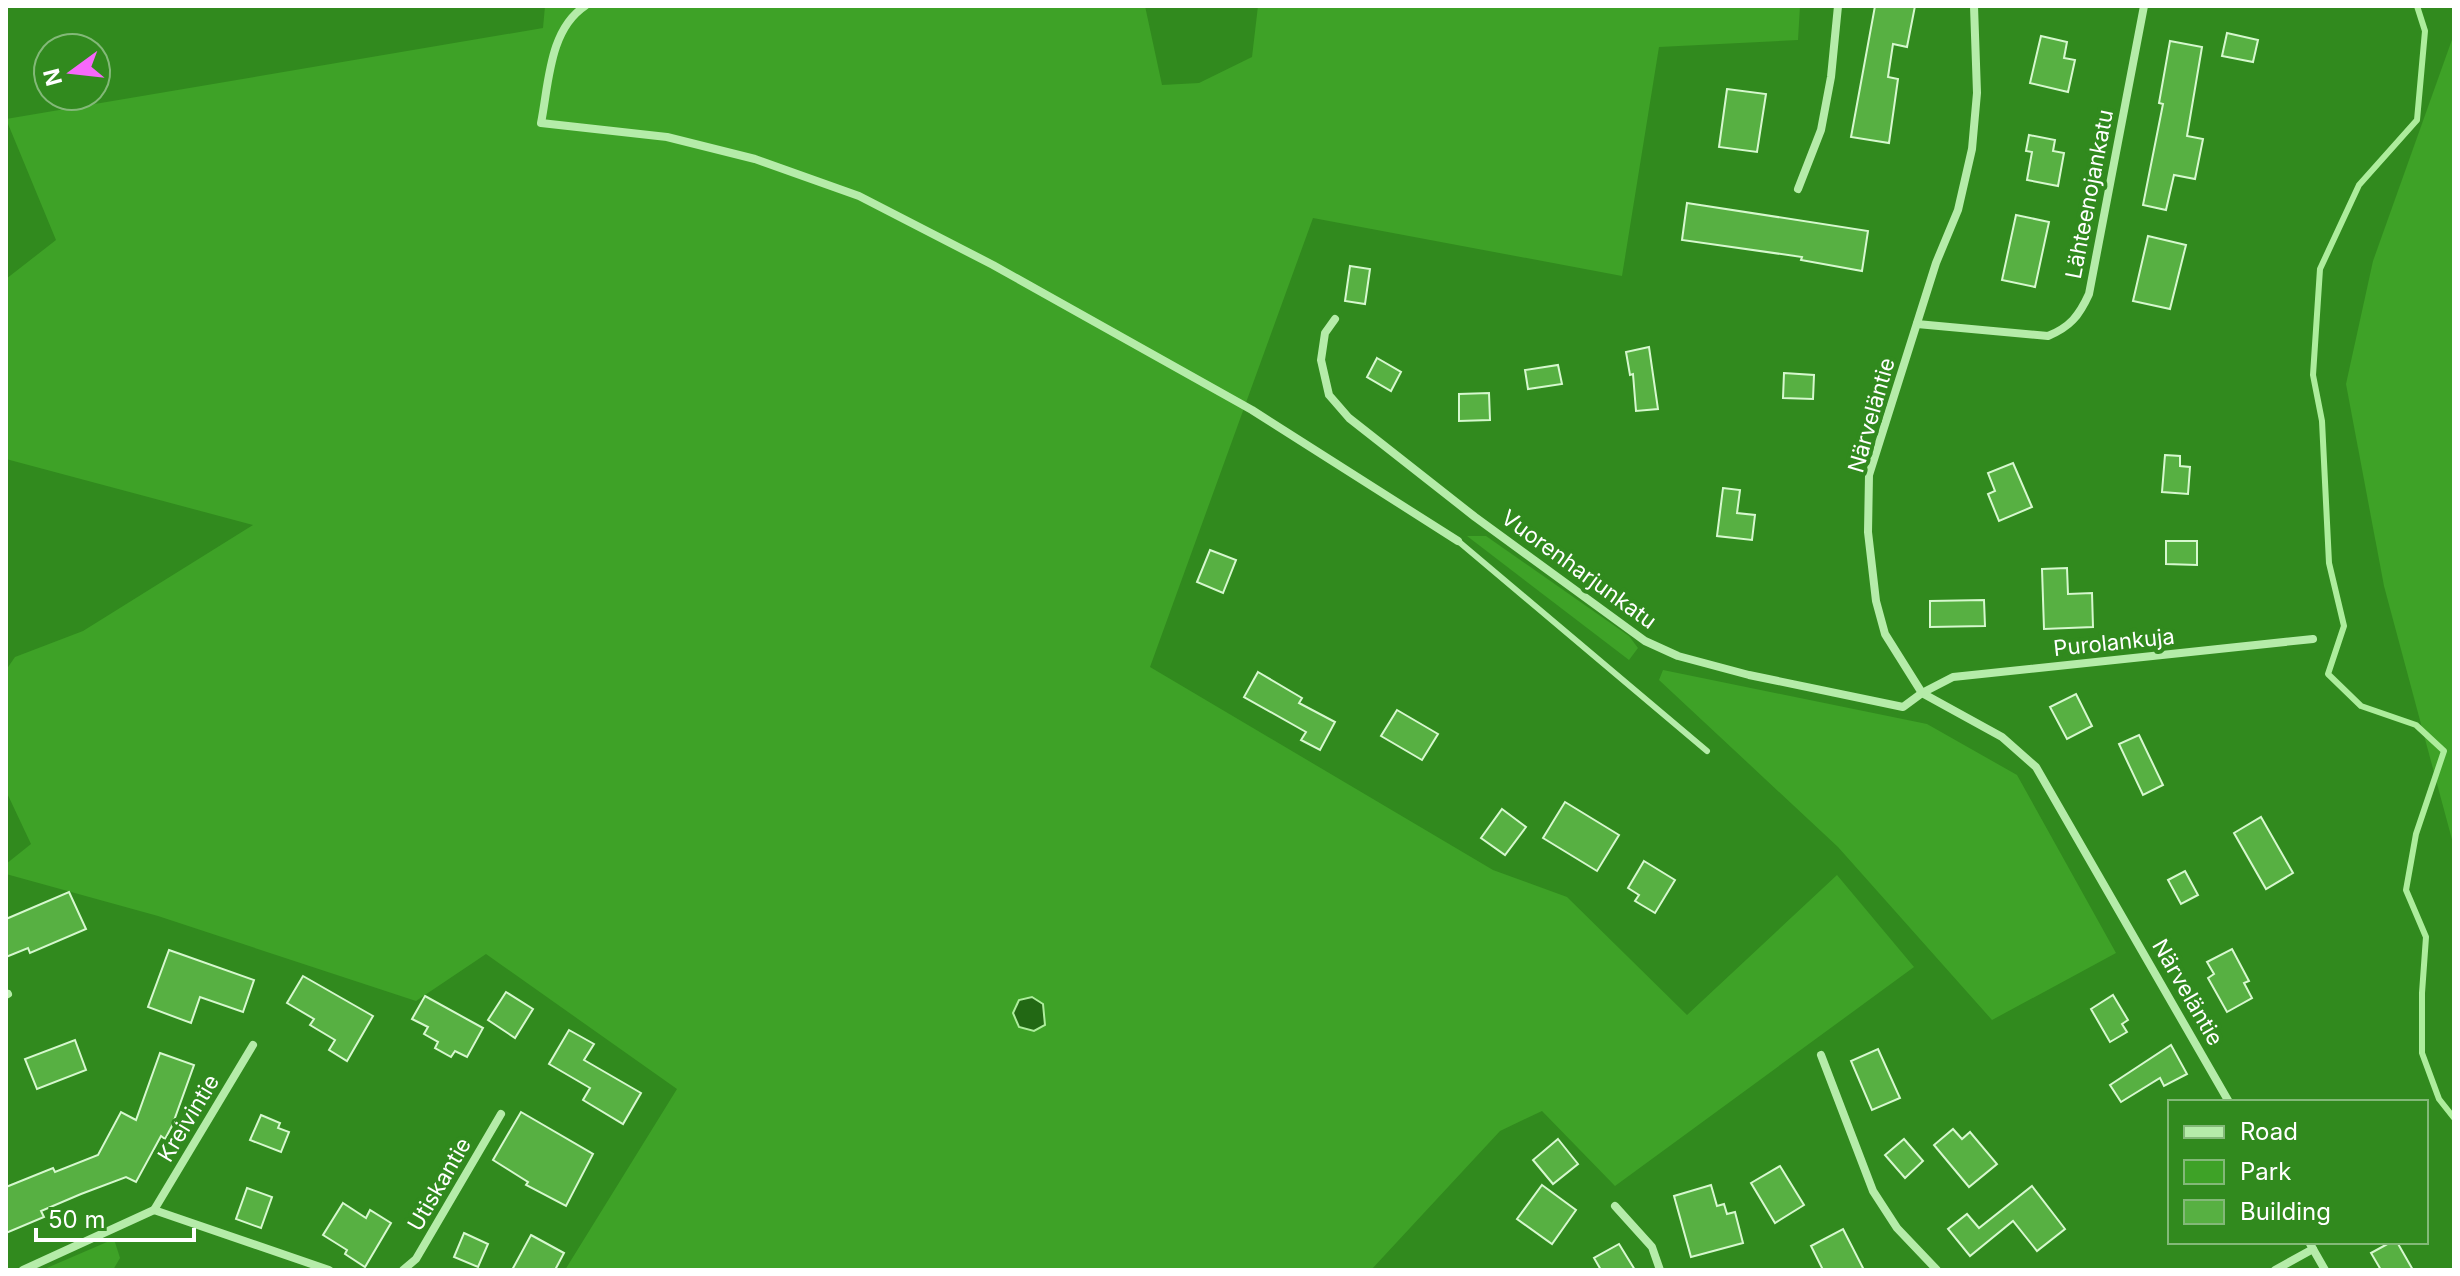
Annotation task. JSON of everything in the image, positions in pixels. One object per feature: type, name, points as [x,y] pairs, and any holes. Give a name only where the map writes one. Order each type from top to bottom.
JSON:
[{"type":"street","points":[[585,6],[572,15],[558,39],[541,123],[667,137],[755,159],[859,196],[993,265],[1239,403],[1458,541]]},
{"type":"street","points":[[1798,189],[1821,130],[1831,77],[1838,6]]},
{"type":"street","name":"Närveläntie","points":[[1974,6],[1977,93],[1972,149],[1958,210],[1936,263],[1869,475],[1868,532],[1876,601],[1885,634],[1922,693],[2002,737],[2036,767],[2228,1100]]},
{"type":"street","name":"Lähteenojankatu","points":[[1917,324],[2048,336],[2063,330],[2078,317],[2089,294],[2144,6]]},
{"type":"street","name":"Vuorenharjunkatu","points":[[1335,319],[1325,333],[1321,360],[1329,395],[1349,418],[1475,517],[1645,641],[1678,656],[1749,675],[1903,707],[1922,693]]},
{"type":"street","name":"Purolankuja","points":[[1922,693],[1953,677],[2313,639]]},
{"type":"street","name":"Kreivintie","points":[[154,1210],[253,1045]]},
{"type":"street","points":[[1821,1055],[1873,1191],[1897,1228],[1937,1270]]},
{"type":"street","name":"Utiskantie","points":[[403,1270],[416,1259],[501,1114]]},
{"type":"street","points":[[1615,1206],[1652,1247],[1660,1270]]},
{"type":"street","points":[[23,1270],[154,1210],[329,1270]]},
{"type":"street","points":[[2275,1270],[2311,1246],[2325,1270]]},
{"type":"lane","points":[[1458,541],[1707,751]]},
{"type":"green space","points":[[545,6],[1145,6],[1162,85],[1199,83],[1252,57],[1258,6],[1800,6],[1798,40],[1659,47],[1622,276],[1313,218],[1150,667],[1493,870],[1567,897],[1687,1015],[1837,875],[1914,967],[1615,1186],[1542,1111],[1500,1131],[1371,1270],[565,1270],[677,1089],[486,954],[416,1001],[158,916],[6,874],[6,864],[31,844],[6,791],[6,670],[15,657],[83,631],[253,525],[6,459],[6,279],[56,240],[6,119],[47,112],[112,112],[112,101],[543,28]]},
{"type":"green space","points":[[2454,34],[2454,847],[2384,586],[2346,384],[2373,261]]},
{"type":"green space","points":[[1467,536],[1486,536],[1629,636],[1638,648],[1629,660]]},
{"type":"green space","points":[[1663,670],[1927,724],[2017,775],[2116,953],[1992,1020],[1838,847],[1659,680]]},
{"type":"green space","points":[[114,1239],[120,1258],[113,1270],[42,1270]]},
{"type":"shaded area","points":[[1032,997],[1043,1004],[1045,1025],[1034,1031],[1019,1027],[1013,1013],[1019,1000]]},
{"type":"building","points":[[1875,6],[1915,6],[1907,47],[1893,44],[1888,77],[1898,79],[1889,143],[1851,137]]},
{"type":"building","points":[[2227,33],[2258,40],[2253,62],[2222,56]]},
{"type":"building","points":[[2041,36],[2067,42],[2064,58],[2075,60],[2068,92],[2030,83]]},
{"type":"building","points":[[2170,41],[2202,47],[2187,136],[2203,139],[2195,179],[2174,175],[2166,210],[2143,205],[2163,104],[2159,103]]},
{"type":"building","points":[[1727,89],[1766,94],[1757,152],[1719,147]]},
{"type":"building","points":[[2029,135],[2055,140],[2053,151],[2064,153],[2058,186],[2027,180],[2032,152],[2026,151]]},
{"type":"building","points":[[1687,203],[1868,231],[1862,271],[1801,260],[1802,257],[1682,240]]},
{"type":"building","points":[[2016,215],[2049,222],[2035,287],[2002,280]]},
{"type":"building","points":[[2148,236],[2186,245],[2170,309],[2133,301]]},
{"type":"building","points":[[1350,266],[1370,269],[1365,304],[1345,301]]},
{"type":"building","points":[[1649,347],[1658,409],[1636,411],[1633,374],[1630,375],[1626,352]]},
{"type":"building","points":[[1377,358],[1401,372],[1391,391],[1367,377]]},
{"type":"building","points":[[1558,365],[1562,384],[1528,389],[1525,370]]},
{"type":"building","points":[[1784,373],[1814,375],[1813,399],[1783,398]]},
{"type":"building","points":[[1489,393],[1490,420],[1459,421],[1459,394]]},
{"type":"building","points":[[2165,455],[2180,456],[2180,466],[2190,467],[2188,494],[2162,492]]},
{"type":"building","points":[[2013,463],[2032,507],[1999,521],[1988,494],[1995,491],[1988,473]]},
{"type":"building","points":[[1723,488],[1740,490],[1737,513],[1755,515],[1752,540],[1717,536]]},
{"type":"building","points":[[2166,541],[2197,541],[2197,565],[2166,564]]},
{"type":"building","points":[[1210,550],[1236,560],[1223,593],[1197,582]]},
{"type":"building","points":[[2067,568],[2068,594],[2092,593],[2093,627],[2044,629],[2042,569]]},
{"type":"building","points":[[1984,600],[1985,626],[1930,627],[1930,601]]},
{"type":"building","points":[[1258,672],[1302,698],[1299,703],[1335,722],[1320,750],[1301,740],[1306,732],[1244,697]]},
{"type":"building","points":[[2076,694],[2092,726],[2067,739],[2050,707]]},
{"type":"building","points":[[1397,710],[1438,734],[1422,760],[1381,736]]},
{"type":"building","points":[[2139,735],[2163,785],[2143,795],[2119,744]]},
{"type":"building","points":[[1565,802],[1619,835],[1597,871],[1543,838]]},
{"type":"building","points":[[1502,809],[1526,827],[1505,855],[1481,838]]},
{"type":"building","points":[[2261,817],[2293,873],[2266,889],[2234,833]]},
{"type":"building","points":[[1644,861],[1675,880],[1655,913],[1635,901],[1639,895],[1628,888]]},
{"type":"building","points":[[2185,871],[2198,895],[2181,904],[2168,880]]},
{"type":"building","points":[[69,892],[86,929],[30,953],[28,948],[6,957],[6,919]]},
{"type":"building","points":[[2232,949],[2249,981],[2244,983],[2252,998],[2227,1012],[2208,978],[2214,974],[2207,962]]},
{"type":"building","points":[[169,950],[254,980],[243,1012],[200,997],[191,1023],[148,1007]]},
{"type":"building","points":[[303,976],[373,1016],[347,1061],[329,1050],[335,1040],[310,1025],[314,1019],[287,1003]]},
{"type":"building","points":[[506,992],[533,1009],[515,1038],[488,1020]]},
{"type":"building","points":[[2113,995],[2128,1020],[2122,1024],[2127,1032],[2110,1042],[2091,1009]]},
{"type":"building","points":[[425,996],[483,1028],[467,1057],[455,1051],[451,1057],[435,1048],[438,1042],[424,1034],[428,1027],[412,1019]]},
{"type":"building","points":[[569,1030],[594,1044],[584,1060],[641,1093],[623,1124],[583,1100],[590,1088],[549,1064]]},
{"type":"building","points":[[75,1040],[86,1070],[37,1089],[25,1059]]},
{"type":"building","points":[[2171,1045],[2187,1074],[2164,1086],[2160,1078],[2121,1102],[2110,1085]]},
{"type":"building","points":[[1878,1049],[1900,1098],[1872,1110],[1851,1061]]},
{"type":"building","points":[[160,1053],[194,1065],[172,1126],[165,1139],[161,1136],[136,1182],[126,1177],[81,1194],[41,1211],[44,1217],[6,1233],[6,1187],[53,1168],[55,1172],[98,1155],[121,1112],[136,1120]]},
{"type":"building","points":[[521,1112],[593,1154],[566,1206],[526,1185],[528,1182],[493,1160]]},
{"type":"building","points":[[261,1115],[280,1123],[278,1128],[289,1132],[281,1152],[250,1140]]},
{"type":"building","points":[[1953,1129],[1962,1139],[1970,1132],[1997,1164],[1969,1187],[1934,1145]]},
{"type":"building","points":[[1558,1139],[1578,1164],[1553,1184],[1533,1160]]},
{"type":"building","points":[[1904,1139],[1923,1161],[1905,1178],[1885,1155]]},
{"type":"building","points":[[1780,1166],[1804,1205],[1775,1223],[1751,1183]]},
{"type":"building","points":[[1542,1185],[1576,1210],[1552,1244],[1517,1219]]},
{"type":"building","points":[[1711,1185],[1717,1206],[1724,1204],[1727,1214],[1735,1212],[1743,1243],[1691,1257],[1674,1196]]},
{"type":"building","points":[[2032,1186],[2065,1229],[2037,1251],[2013,1221],[1970,1256],[1948,1229],[1967,1214],[1979,1228]]},
{"type":"building","points":[[247,1188],[272,1197],[261,1228],[236,1219]]},
{"type":"building","points":[[343,1203],[366,1218],[370,1210],[391,1223],[365,1267],[345,1254],[347,1250],[323,1235]]},
{"type":"building","points":[[1843,1229],[1864,1270],[1823,1270],[1811,1246]]},
{"type":"building","points":[[464,1233],[488,1244],[478,1267],[454,1257]]},
{"type":"building","points":[[531,1235],[564,1253],[555,1270],[512,1270]]},
{"type":"building","points":[[1619,1244],[1635,1270],[1601,1270],[1594,1258]]},
{"type":"building","points":[[2387,1244],[2398,1244],[2413,1270],[2381,1270],[2371,1253]]},
{"type":"waterway","points":[[2417,6],[2425,31],[2417,120],[2359,185],[2320,269],[2313,375],[2322,421],[2329,563],[2344,626],[2328,674],[2361,706],[2416,725],[2444,751],[2416,834],[2406,890],[2426,937],[2422,1053],[2439,1099],[2454,1118]]}]
